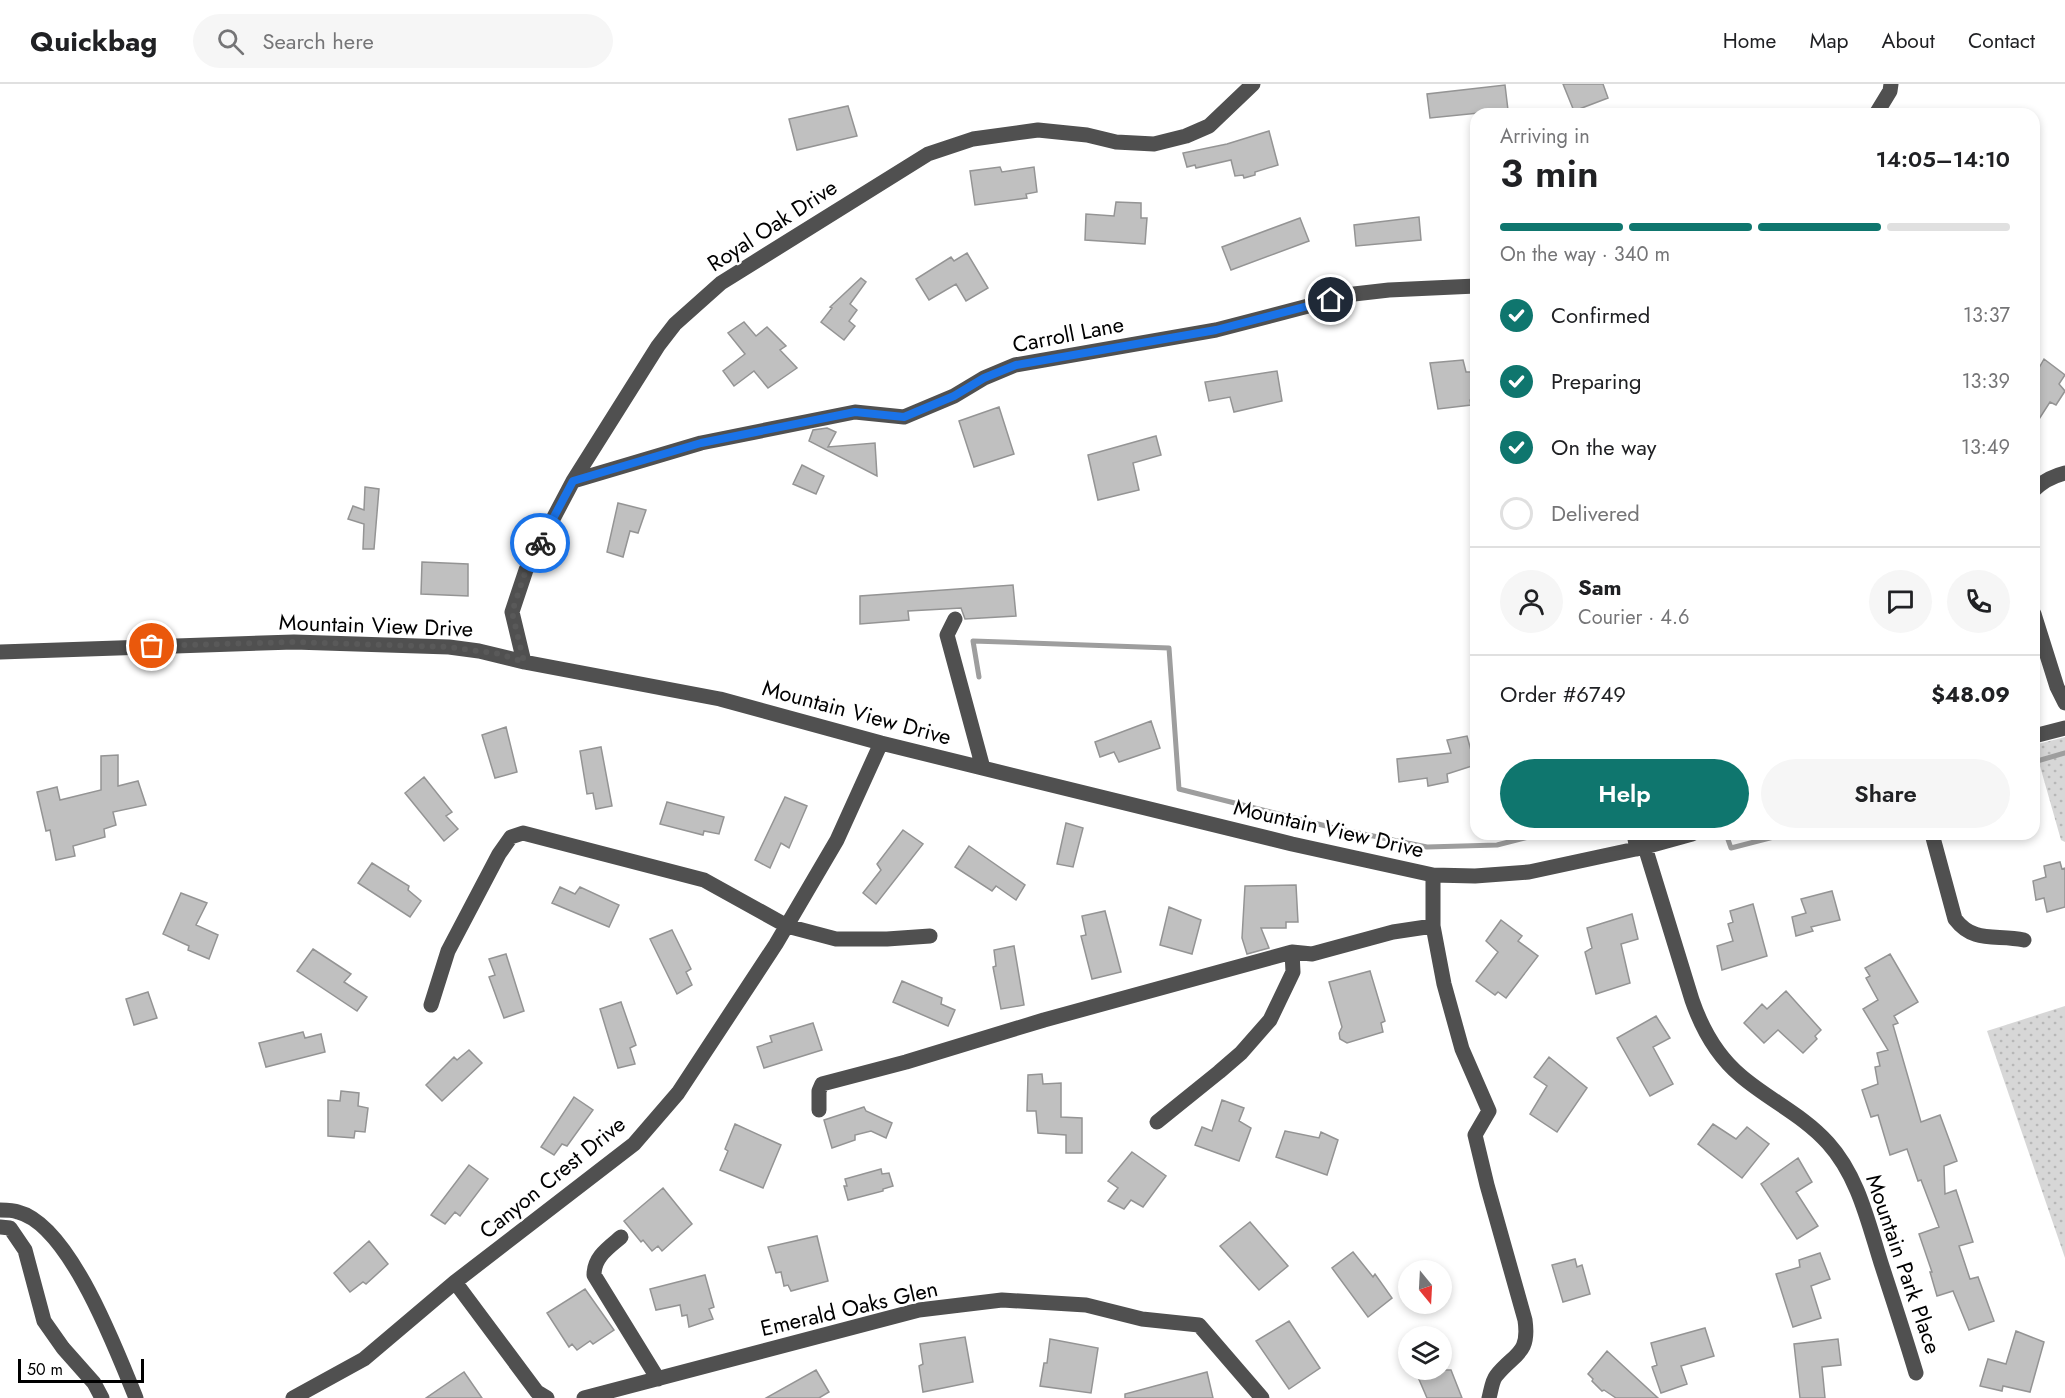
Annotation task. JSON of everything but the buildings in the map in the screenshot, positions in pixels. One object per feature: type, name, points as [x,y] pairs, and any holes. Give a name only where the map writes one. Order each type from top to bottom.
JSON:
[{"type":"street","name":"Royal Oak Drive","points":[[524,662],[512,612],[526,570],[573,481],[658,346],[675,324],[721,283],[928,154],[973,139],[1038,130],[1087,135],[1116,142],[1154,144],[1186,136],[1209,126],[1254,84]]},
{"type":"street","points":[[1880,108],[1890,91],[1891,84]]},
{"type":"street","name":"Carroll Lane","points":[[573,481],[701,443],[855,412],[904,417],[954,396],[984,378],[1016,365],[1216,330],[1354,294],[1470,286]]},
{"type":"street","points":[[2040,484],[2065,472]]},
{"type":"street","points":[[955,619],[947,635],[983,768]]},
{"type":"street","points":[[2040,633],[2057,687],[2065,703]]},
{"type":"street","name":"Mountain View Drive","points":[[0,652],[294,642],[449,647],[500,654],[524,662],[720,699],[881,743],[1292,844],[1433,875],[1475,876],[1529,872],[1657,840]]},
{"type":"street","points":[[2040,734],[2065,728]]},
{"type":"street","name":"Canyon Crest Drive","points":[[293,1398],[364,1359],[455,1282],[634,1144],[678,1093],[787,926],[837,840],[881,743]]},
{"type":"street","points":[[431,1005],[448,951],[458,932],[511,837],[523,833],[704,880],[787,926],[836,939],[930,936]]},
{"type":"street","points":[[1934,840],[1955,919],[1963,928],[1978,937],[2006,936],[2024,940]]},
{"type":"street","name":"Mountain Park Place","points":[[1639,843],[1699,1020],[1710,1040],[1740,1076],[1806,1122],[1828,1143],[1849,1171],[1862,1202],[1916,1372]]},
{"type":"street","points":[[1433,875],[1433,926],[1444,984],[1462,1048],[1489,1111],[1476,1136],[1487,1185],[1525,1320],[1527,1336],[1520,1353],[1495,1377],[1489,1398]]},
{"type":"street","points":[[819,1110],[819,1091],[822,1084],[838,1078],[906,1062],[1044,1020],[1292,952],[1312,954],[1393,932],[1433,926]]},
{"type":"street","points":[[1157,1122],[1234,1059],[1270,1020],[1293,972],[1292,952]]},
{"type":"street","points":[[0,1210],[20,1212],[41,1224],[57,1241],[92,1297],[136,1398]]},
{"type":"street","points":[[0,1227],[10,1228],[25,1250],[44,1321],[63,1348],[94,1383],[102,1398]]},
{"type":"street","points":[[621,1237],[600,1255],[594,1268],[594,1275],[658,1379]]},
{"type":"street","points":[[455,1282],[539,1396]]},
{"type":"street","name":"Emerald Oaks Glen","points":[[584,1398],[919,1310],[1002,1300],[1086,1305],[1142,1319],[1199,1325],[1262,1398]]},
{"type":"shaded area","points":[[2065,737],[2065,842],[2061,840],[2040,766],[2040,743]]},
{"type":"shaded area","points":[[2065,1006],[2065,1258],[1987,1031]]},
{"type":"waterway","points":[[979,677],[973,641],[1169,648],[1179,789],[1334,828],[1427,847],[1497,845],[1517,840]]},
{"type":"waterway","points":[[2040,760],[2065,753]]},
{"type":"waterway","points":[[1728,840],[1731,848],[1762,840]]},
{"type":"way so far","points":[[152,646],[294,642],[449,647],[500,654],[524,662],[512,612],[526,570],[540,543]]},
{"type":"route","points":[[540,543],[573,481],[701,443],[855,412],[904,417],[954,396],[984,378],[1016,365],[1216,330],[1331,300]]}]
